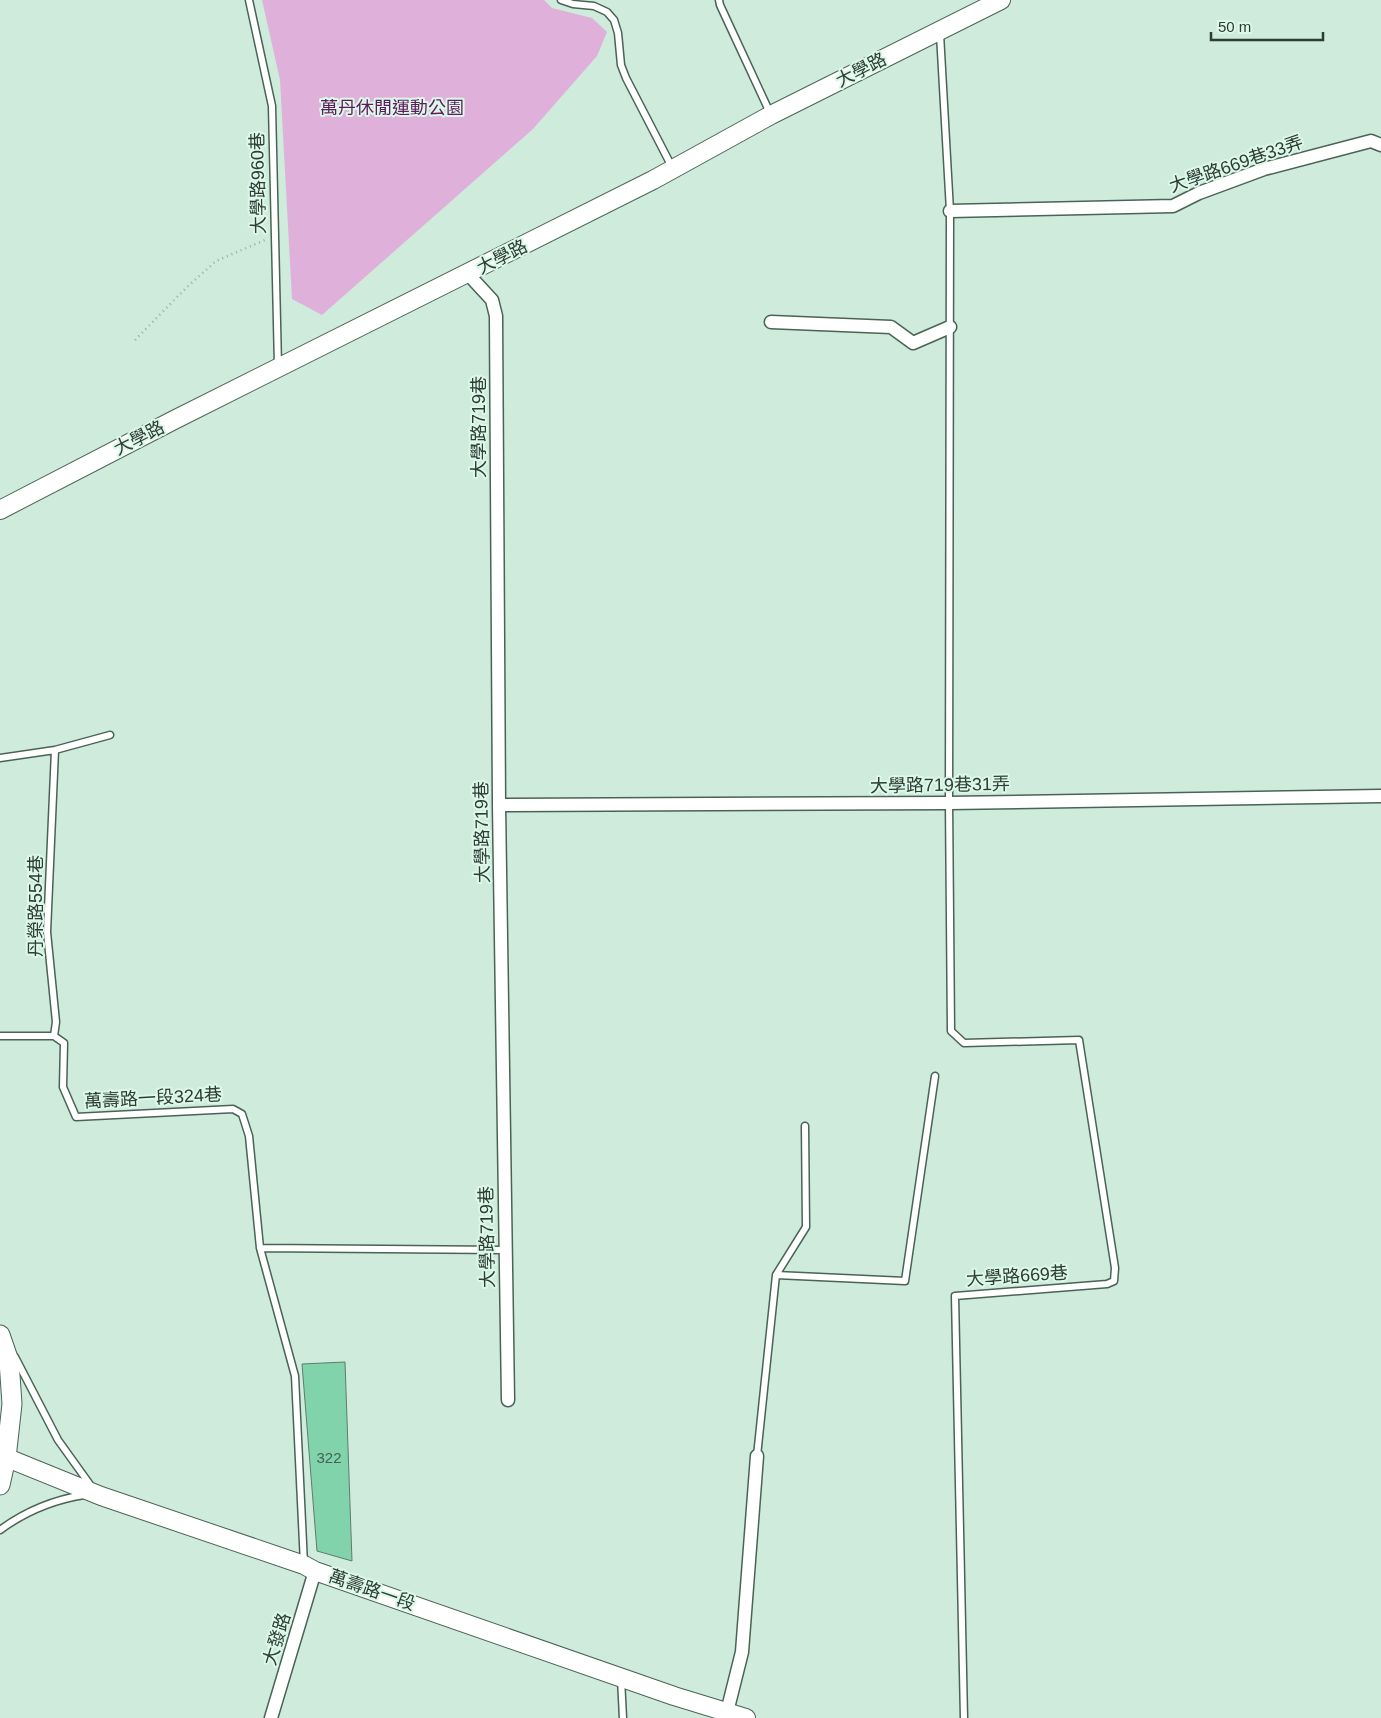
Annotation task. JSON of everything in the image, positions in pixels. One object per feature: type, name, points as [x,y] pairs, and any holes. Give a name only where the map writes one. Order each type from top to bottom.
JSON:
[{"type":"main road","name":"大學路","points":[[0,510],[673,170],[771,115],[1002,0]]},
{"type":"main road","points":[[0,1335],[9,1361],[12,1404],[0,1485]]},
{"type":"main road","name":"萬壽路一段","points":[[3,1456],[96,1493],[735,1716]]},
{"type":"street","name":"大學路669巷33弄","points":[[950,211],[1173,206],[1199,193],[1264,169],[1372,141],[1380,144]]},
{"type":"street","name":"大學路719巷","points":[[468,274],[492,300],[496,316],[508,1400]]},
{"type":"street","points":[[770,322],[891,327],[913,343],[950,327]]},
{"type":"street","name":"大學路719巷31弄","points":[[500,805],[949,803],[1381,796]]},
{"type":"street","points":[[735,1716],[742,1652],[757,1456]]},
{"type":"street","name":"大發路","points":[[272,1718],[309,1568]]},
{"type":"lane","name":"大學路960巷","points":[[249,0],[272,106],[278,368]]},
{"type":"lane","points":[[561,0],[573,4],[594,6],[607,12],[614,20],[618,33],[621,65],[626,78],[673,170]]},
{"type":"lane","points":[[719,0],[771,115]]},
{"type":"lane","points":[[939,30],[950,211],[949,803]]},
{"type":"lane","points":[[0,758],[55,750],[110,735]]},
{"type":"lane","name":"丹榮路554巷","points":[[54,1036],[56,1022],[47,932],[55,750]]},
{"type":"lane","name":"大學路669巷","points":[[949,803],[951,1031],[964,1043],[1079,1040],[1115,1268],[1114,1280],[1107,1284],[955,1296],[964,1718]]},
{"type":"lane","points":[[0,1036],[54,1036]]},
{"type":"lane","name":"萬壽路一段324巷","points":[[54,1036],[64,1043],[63,1087],[76,1117],[233,1109],[242,1114],[249,1136],[260,1248],[295,1376],[309,1568]]},
{"type":"lane","points":[[776,1275],[905,1280],[936,1076]]},
{"type":"lane","points":[[757,1456],[776,1275],[806,1226],[806,1126]]},
{"type":"lane","points":[[260,1248],[505,1250]]},
{"type":"lane","points":[[0,1330],[58,1440],[96,1493],[44,1504],[17,1518],[0,1530]]},
{"type":"lane","points":[[621,1677],[624,1718]]},
{"type":"path","points":[[136,340],[186,288],[216,261],[275,236]]},
{"type":"green space","name":"萬丹休閒運動公園","points":[[262,0],[544,0],[552,8],[592,18],[607,32],[597,56],[533,129],[322,315],[292,299],[280,80]]},
{"type":"building","points":[[345,1362],[352,1561],[317,1551],[302,1364]]}]
